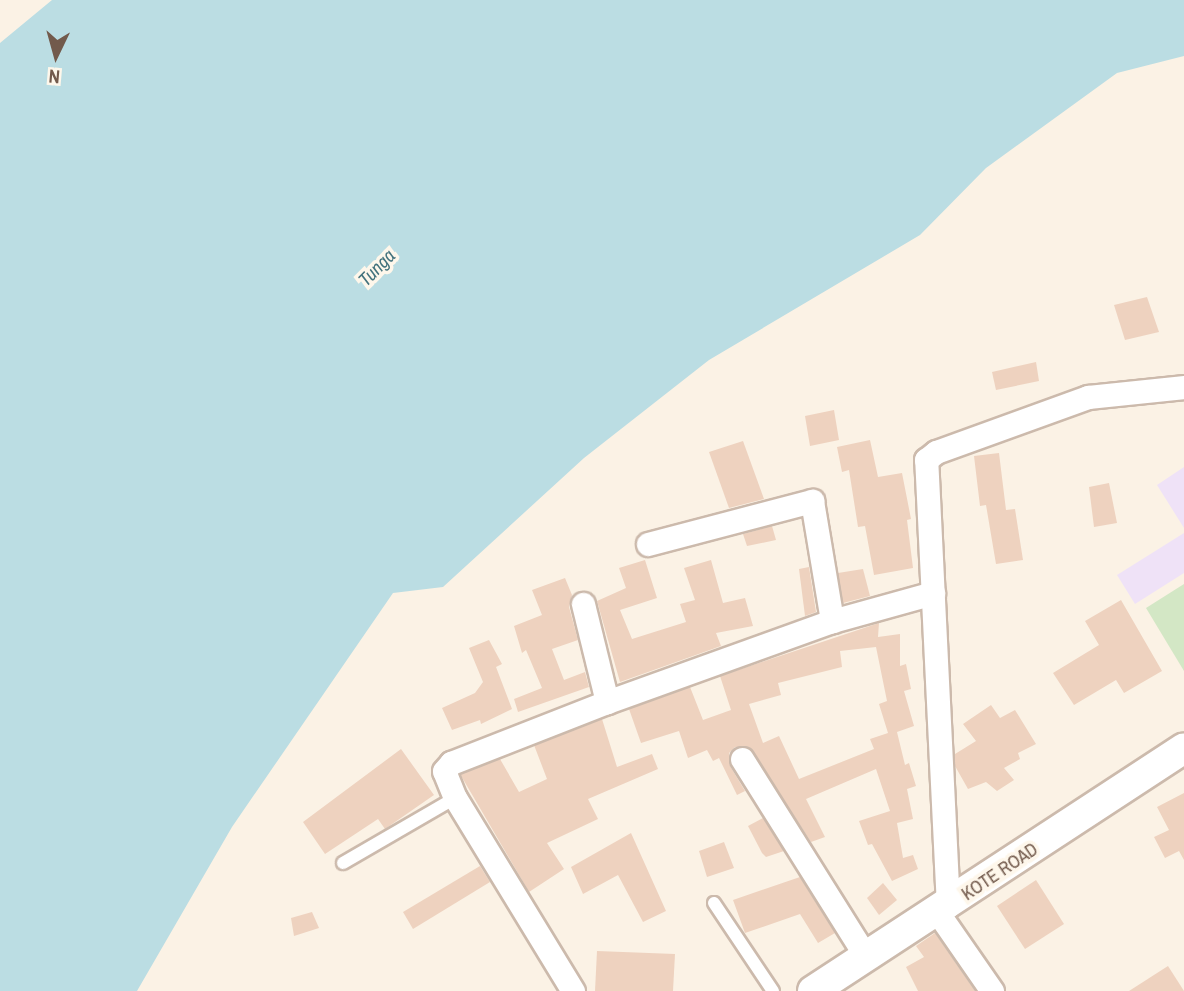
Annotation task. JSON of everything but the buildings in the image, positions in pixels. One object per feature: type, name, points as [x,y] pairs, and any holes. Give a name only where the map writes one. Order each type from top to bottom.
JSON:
[{"type":"street","points":[[992,991],[943,910],[933,593],[924,472],[926,460],[936,452],[1088,397],[1184,387]]},
{"type":"street","points":[[648,544],[804,499],[812,501],[832,621]]},
{"type":"street","points":[[573,991],[454,798],[444,771],[451,763],[607,702],[832,621],[933,593]]},
{"type":"street","points":[[583,604],[607,702]]},
{"type":"street","name":"KOTE ROAD","points":[[813,991],[943,910],[1184,748]]},
{"type":"street","points":[[742,759],[867,958]]},
{"type":"lane","points":[[344,863],[454,798]]},
{"type":"lane","points":[[713,903],[773,991]]},
{"type":"shaded area","points":[[1184,467],[1184,528],[1157,485]]},
{"type":"shaded area","points":[[1184,533],[1184,573],[1135,604],[1117,575]]},
{"type":"green space","points":[[1184,584],[1184,671],[1146,608]]},
{"type":"water","name":"Tunga","points":[[52,0],[1184,0],[1184,56],[1117,73],[986,168],[920,235],[709,360],[584,458],[443,587],[393,593],[232,827],[137,991],[0,991],[0,43]]}]
